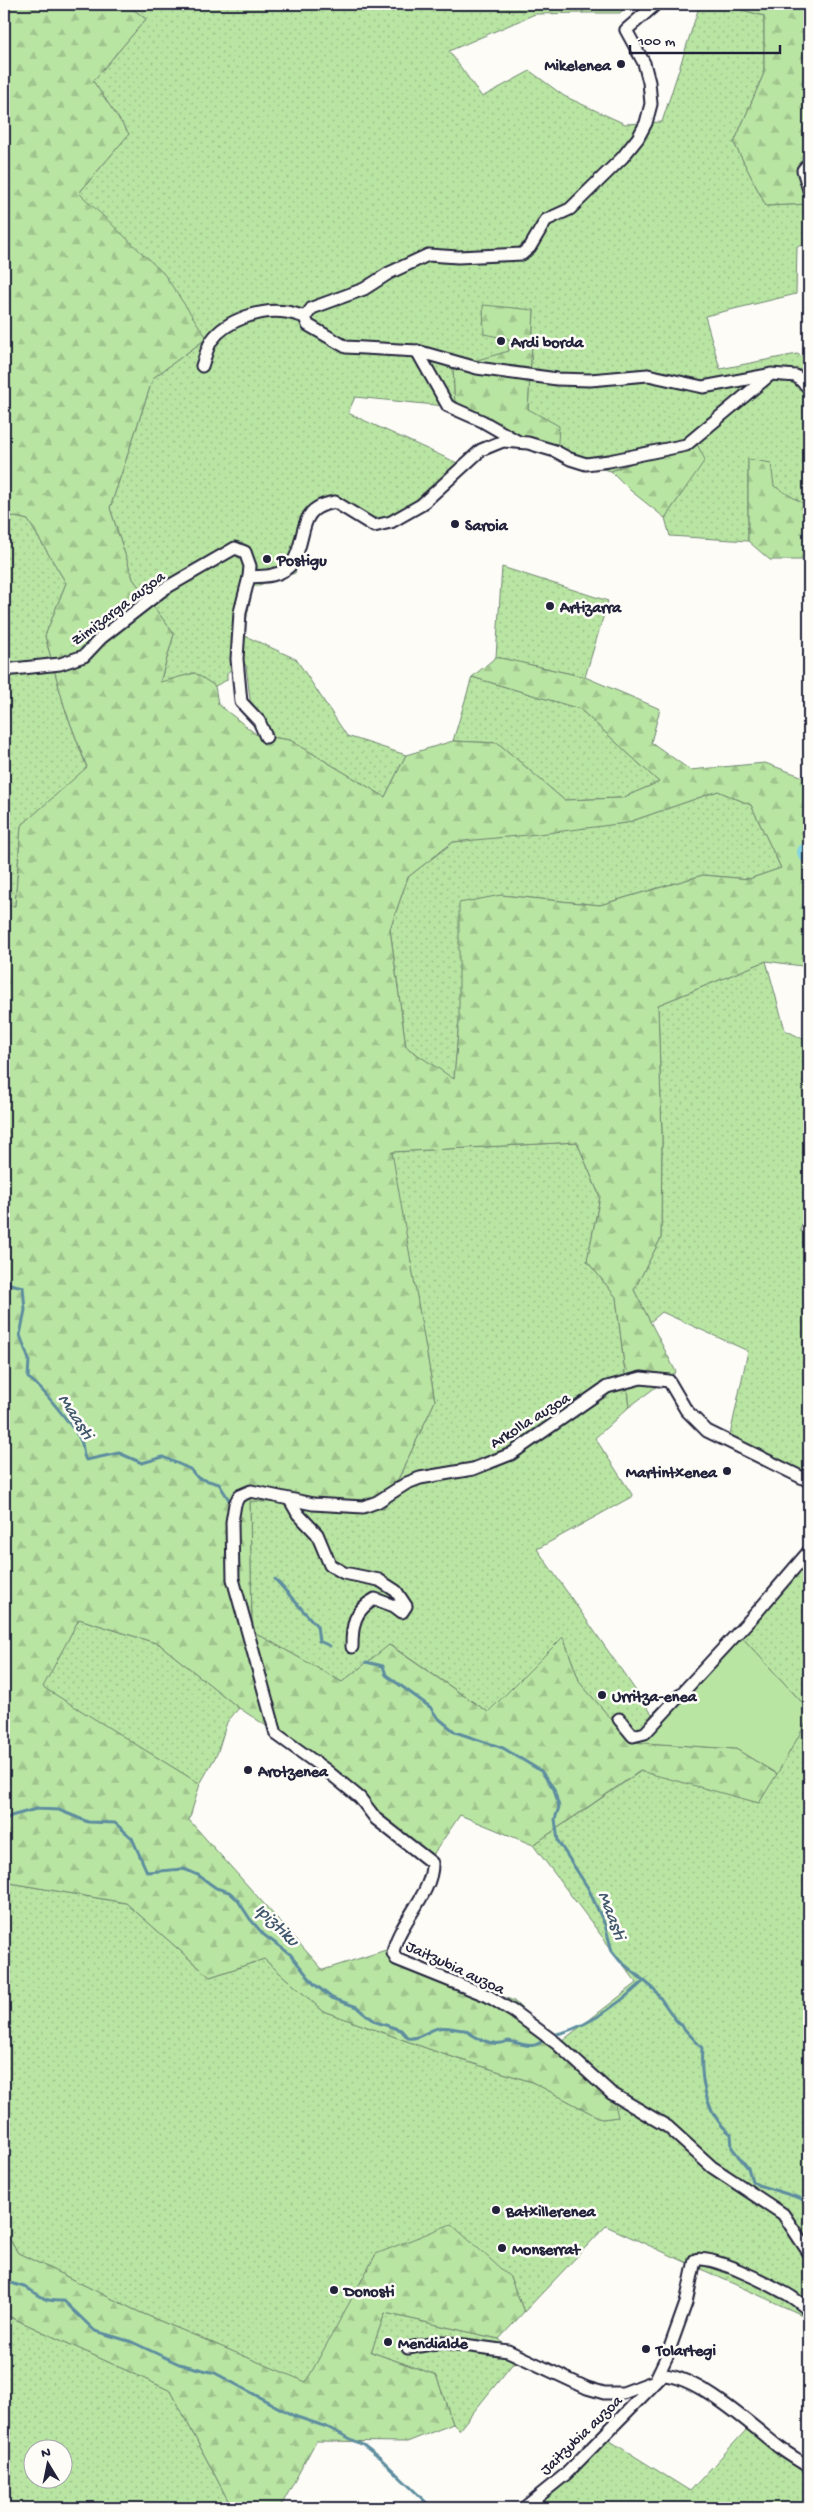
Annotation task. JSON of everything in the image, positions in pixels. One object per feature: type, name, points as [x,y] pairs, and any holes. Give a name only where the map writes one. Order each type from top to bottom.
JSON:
[{"type":"street","points":[[305,317],[312,308],[364,289],[389,273],[428,255],[458,257],[522,254],[530,247],[546,220],[570,209],[622,158],[638,138],[646,123],[651,104],[649,82],[644,63],[626,30],[656,4]]},
{"type":"street","points":[[809,163],[802,170],[809,190]]},
{"type":"street","points":[[202,366],[212,340],[226,327],[243,318],[259,313],[285,311],[305,317]]},
{"type":"street","points":[[305,317],[308,324],[346,348],[417,351],[477,368],[557,379],[590,380],[648,375],[703,387],[771,374],[796,376],[809,388]]},
{"type":"street","points":[[417,351],[448,406],[482,420],[519,442]]},
{"type":"street","points":[[249,577],[274,575],[290,565],[300,551],[306,522],[315,508],[335,502],[374,526],[391,522],[421,505],[481,450],[503,441],[519,442],[555,451],[570,459],[586,464],[609,462],[686,445],[771,374]]},
{"type":"street","name":"Zimizarga auzoa","points":[[4,670],[60,664],[84,656],[101,638],[164,589],[235,548],[246,552],[250,566],[240,612],[237,659],[241,702],[259,721],[266,736]]},
{"type":"street","name":"Arkolla auzoa","points":[[276,1734],[233,1579],[232,1522],[235,1504],[240,1496],[251,1491],[290,1500],[363,1507],[420,1478],[473,1469],[511,1454],[607,1387],[641,1378],[669,1381],[686,1410],[707,1431],[809,1480]]},
{"type":"street","points":[[290,1500],[298,1514],[317,1534],[330,1565],[344,1573],[379,1580],[396,1591],[406,1606],[402,1612],[394,1606],[375,1600],[365,1605],[352,1625],[352,1647]]},
{"type":"street","points":[[619,1720],[633,1736],[645,1733],[809,1551]]},
{"type":"street","name":"Jaitzubia auzoa","points":[[276,1734],[326,1770],[360,1798],[376,1819],[432,1863],[432,1871],[416,1907],[394,1945],[392,1953],[396,1959],[488,1996],[514,2012],[556,2043],[611,2093],[668,2127],[712,2167],[783,2214],[809,2253]]},
{"type":"street","name":"Jaitzubia auzoa","points":[[408,2348],[442,2342],[508,2351],[587,2388],[604,2393],[623,2393],[656,2381],[668,2356],[686,2303],[695,2260],[701,2258],[716,2262],[784,2292],[809,2310]]},
{"type":"street","name":"Jaitzubia auzoa","points":[[524,2508],[580,2460],[663,2375],[673,2376],[717,2399],[780,2448],[809,2467]]},
{"type":"green space","points":[[4,4],[126,4],[146,19],[93,81],[129,134],[79,193],[164,274],[207,338],[153,378],[110,508],[133,579],[174,634],[160,682],[195,673],[215,686],[218,704],[257,735],[290,740],[385,797],[406,755],[453,741],[498,743],[564,800],[622,798],[659,782],[580,709],[472,677],[496,657],[585,677],[660,709],[651,742],[690,770],[765,763],[809,779],[809,967],[766,961],[658,1005],[662,1135],[661,1238],[634,1290],[676,1372],[629,1407],[616,1297],[587,1261],[600,1197],[577,1142],[392,1152],[435,1401],[384,1509],[250,1501],[252,1631],[342,1682],[389,1645],[488,1712],[563,1637],[580,1683],[631,1742],[736,1749],[777,1774],[759,1803],[640,1771],[533,1845],[460,1815],[430,1859],[382,1817],[346,1778],[239,1708],[159,1644],[79,1619],[43,1687],[200,1784],[189,1820],[323,1970],[386,1950],[514,2001],[558,2044],[612,2091],[618,2117],[602,2119],[532,2082],[440,2053],[323,2011],[264,1959],[210,1977],[126,1903],[4,1882],[4,905],[15,906],[21,826],[87,767],[65,709],[45,636],[66,583],[28,520],[4,514]],"holes":[[[718,791],[751,805],[781,868],[749,879],[703,875],[600,905],[501,895],[459,903],[459,1021],[454,1079],[406,1047],[390,929],[408,877],[453,842],[626,823]]]},
{"type":"green space","points":[[126,4],[582,4],[583,13],[535,14],[449,51],[482,97],[530,71],[564,96],[625,124],[662,122],[700,4],[722,4],[764,16],[764,73],[734,143],[766,206],[809,204],[809,245],[797,246],[796,294],[705,316],[720,369],[797,354],[809,360],[809,507],[773,486],[748,459],[748,541],[670,536],[665,518],[704,460],[694,440],[611,471],[557,458],[528,410],[534,310],[509,339],[509,352],[453,367],[455,407],[355,397],[348,413],[464,466],[387,523],[330,500],[309,523],[295,573],[253,587],[243,635],[296,659],[347,736],[406,755],[385,797],[290,740],[257,735],[264,725],[251,707],[246,665],[235,666],[227,673],[227,680],[215,686],[194,673],[160,683],[174,634],[133,579],[110,508],[153,378],[207,338],[79,193],[129,134],[93,81],[146,19]]},
{"type":"green space","points":[[582,4],[628,4],[620,13],[583,13]]},
{"type":"green space","points":[[722,4],[809,4],[809,204],[766,206],[734,143],[764,73],[764,16]]},
{"type":"green space","points":[[483,305],[534,310],[528,409],[559,426],[557,458],[455,407],[453,367],[509,351],[509,339],[484,334]]},
{"type":"green space","points":[[695,440],[705,460],[665,518],[631,491],[611,471]]},
{"type":"green space","points":[[748,459],[771,463],[774,486],[809,507],[809,560],[770,560],[748,541]]},
{"type":"green space","points":[[4,514],[28,520],[66,583],[45,636],[65,709],[87,768],[21,826],[15,906],[4,905]]},
{"type":"green space","points":[[502,567],[608,601],[585,677],[496,657]]},
{"type":"green space","points":[[472,677],[580,709],[659,782],[622,798],[564,800],[498,743],[453,741]]},
{"type":"green space","points":[[718,791],[751,805],[781,868],[749,879],[703,875],[600,905],[501,895],[459,1021],[454,1080],[406,1047],[390,929],[408,877],[453,842],[626,823]]},
{"type":"green space","points":[[766,961],[785,1030],[809,1042],[809,1195],[800,1231],[809,1234],[809,1474],[729,1440],[748,1351],[662,1312],[650,1322],[634,1290],[661,1238],[662,1135],[658,1005]]},
{"type":"green space","points":[[577,1142],[600,1197],[587,1261],[616,1297],[629,1407],[595,1438],[633,1496],[537,1549],[652,1714],[631,1742],[580,1683],[563,1637],[488,1712],[390,1645],[342,1682],[252,1631],[250,1500],[384,1509],[435,1401],[391,1152]]},
{"type":"green space","points":[[809,1551],[809,1710],[737,1632]]},
{"type":"green space","points":[[79,1619],[159,1644],[239,1708],[227,1722],[217,1754],[200,1784],[42,1687]]},
{"type":"green space","points":[[737,1632],[809,1710],[809,1718],[777,1774],[736,1749],[631,1742],[652,1714]]},
{"type":"green space","points":[[809,1718],[809,2318],[606,2226],[524,2312],[510,2277],[376,2254],[307,2383],[141,2313],[18,2253],[4,2231],[4,1882],[126,1903],[210,1977],[264,1959],[323,2011],[440,2053],[532,2082],[602,2119],[617,2117],[612,2091],[558,2044],[637,1983],[533,1845],[644,1769],[759,1803]]},
{"type":"green space","points":[[451,2224],[510,2277],[524,2312],[499,2339],[385,2313],[371,2352],[436,2375],[453,2424],[407,2442],[316,2441],[280,2508],[232,2508],[171,2391],[4,2314],[4,2231],[18,2253],[141,2313],[306,2382],[376,2254]]},
{"type":"green space","points":[[385,2313],[499,2339],[518,2357],[459,2430],[453,2424],[436,2375],[371,2352]]},
{"type":"green space","points":[[4,2314],[171,2391],[232,2508],[4,2508]]},
{"type":"green space","points":[[748,2428],[809,2471],[809,2508],[531,2508],[607,2439],[690,2491]]},
{"type":"waterway","points":[[806,852],[809,856]]},
{"type":"waterway","name":"Maasti","points":[[4,1273],[10,1284],[23,1287],[25,1310],[20,1335],[29,1360],[28,1378],[48,1397],[72,1427],[81,1441],[86,1460],[119,1453],[142,1463],[163,1457],[190,1469],[198,1478],[219,1484],[231,1503]]},
{"type":"waterway","name":"Maasti","points":[[275,1579],[317,1626],[319,1641],[330,1646]]},
{"type":"waterway","name":"Maasti","points":[[366,1662],[383,1666],[386,1675],[430,1707],[437,1717],[455,1732],[503,1748],[541,1771],[554,1789],[559,1807],[555,1819],[558,1841],[588,1888],[605,1925],[612,1951],[620,1961],[654,1989],[675,2019],[702,2048],[703,2083],[710,2106],[722,2126],[731,2134],[732,2148],[748,2168],[752,2181],[758,2185],[800,2198],[809,2205]]},
{"type":"waterway","name":"Ipiztiku","points":[[4,1821],[11,1816],[36,1809],[59,1810],[88,1822],[115,1823],[132,1838],[147,1872],[184,1869],[198,1875],[216,1888],[229,1892],[237,1899],[250,1919],[264,1935],[290,1954],[314,1984],[332,1998],[357,2007],[376,2022],[401,2030],[408,2038],[416,2038],[434,2029],[446,2027],[465,2030],[491,2043],[508,2041],[536,2045],[544,2039]]},
{"type":"waterway","name":"Ipiztiku","points":[[552,2035],[577,2027],[602,2014],[645,1980]]},
{"type":"waterway","points":[[4,2280],[26,2288],[43,2298],[64,2301],[95,2331],[132,2342],[179,2364],[215,2373],[294,2416],[327,2427],[363,2445],[380,2458],[432,2508]]},
{"type":"place","name":"Mikelenea","points":[[621,64]]},
{"type":"place","name":"Ardi borda","points":[[501,341]]},
{"type":"place","name":"Saroia","points":[[455,524]]},
{"type":"place","name":"Postigu","points":[[267,559]]},
{"type":"place","name":"Artizarra","points":[[550,606]]},
{"type":"place","name":"Martintxenea","points":[[727,1471]]},
{"type":"place","name":"Urritza-enea","points":[[602,1695]]},
{"type":"place","name":"Arotzenea","points":[[248,1770]]},
{"type":"place","name":"Batxillerenea","points":[[496,2210]]},
{"type":"place","name":"Monserrat","points":[[502,2248]]},
{"type":"place","name":"Donosti","points":[[334,2290]]},
{"type":"place","name":"Mendialde","points":[[388,2342]]},
{"type":"place","name":"Tolartegi","points":[[646,2349]]}]
